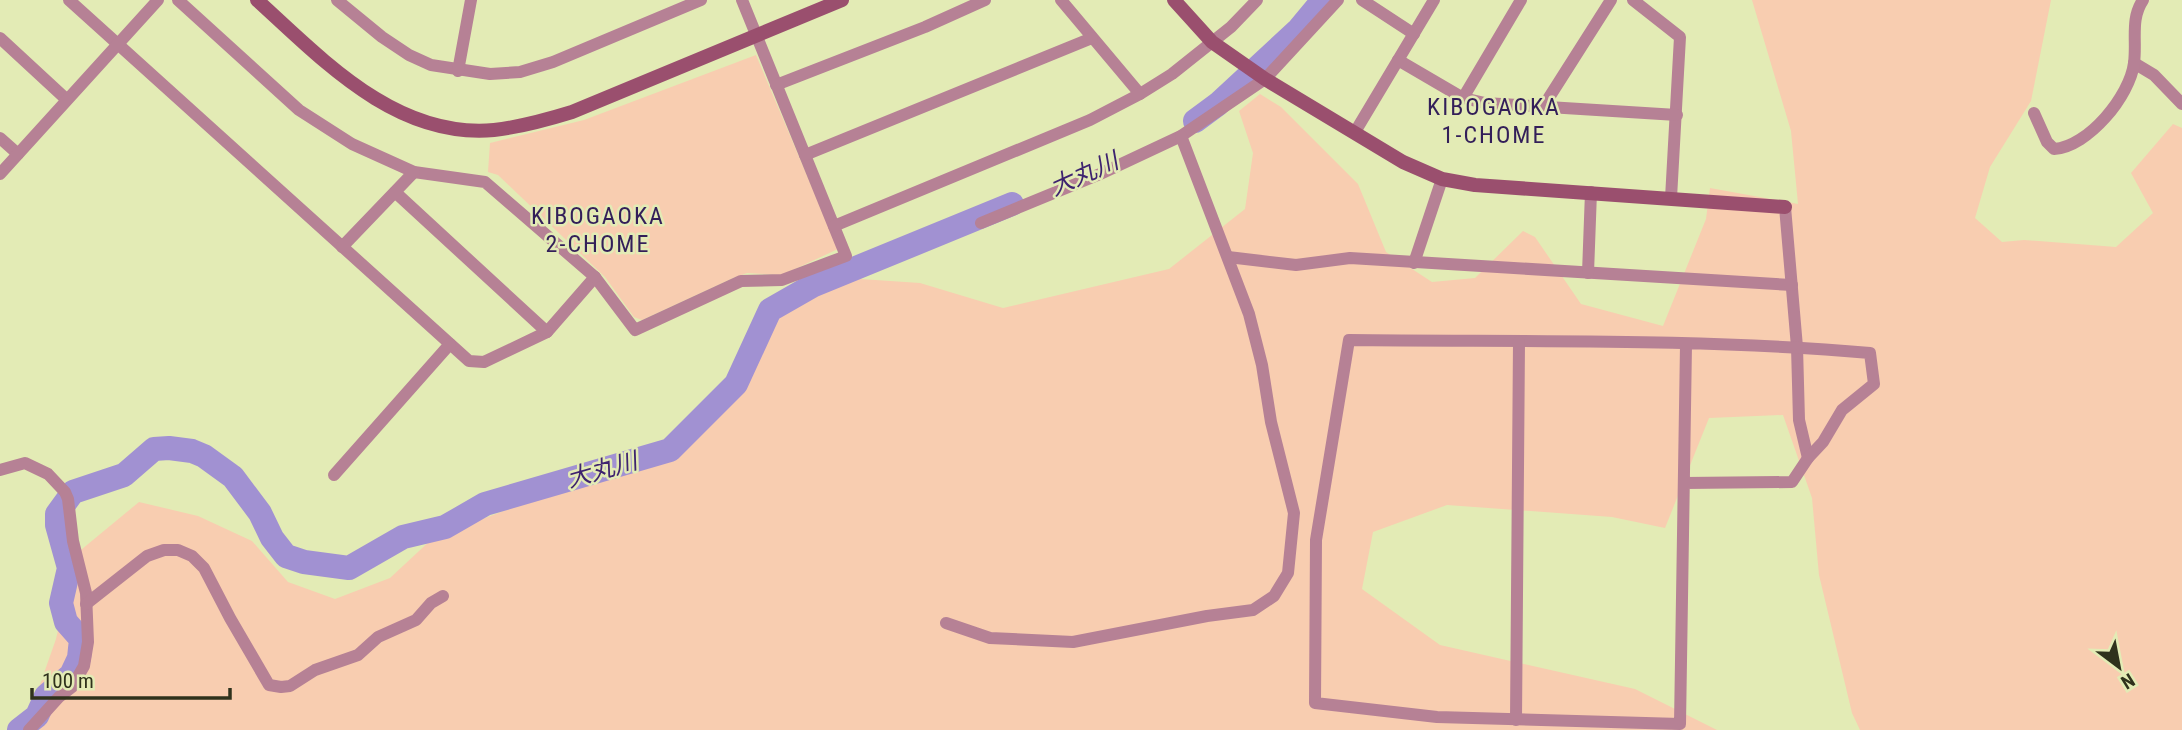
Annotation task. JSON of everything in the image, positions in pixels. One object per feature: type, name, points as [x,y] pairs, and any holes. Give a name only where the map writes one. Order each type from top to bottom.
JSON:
[{"type":"street","points":[[69,0],[469,361],[484,362],[547,332],[595,277]]},
{"type":"street","points":[[0,174],[158,0]]},
{"type":"street","points":[[178,0],[299,110],[352,144],[414,172],[485,182],[595,277],[635,330],[741,281],[782,280],[846,256],[742,0]]},
{"type":"street","points":[[257,0],[324,61],[374,99],[422,120],[447,127],[491,130],[531,124],[572,112],[842,0]]},
{"type":"street","points":[[337,0],[382,37],[410,55],[431,65],[490,74],[520,72],[554,62],[701,0]]},
{"type":"street","points":[[458,71],[471,0]]},
{"type":"street","points":[[776,85],[925,27],[985,0]]},
{"type":"street","points":[[1060,0],[1140,94]]},
{"type":"street","points":[[1174,0],[1212,42],[1258,74],[1403,162],[1442,179],[1475,185],[1785,207],[1797,347],[1799,421],[1808,458]]},
{"type":"street","points":[[834,226],[1090,120],[1140,94],[1172,74],[1231,27],[1256,0]]},
{"type":"street","points":[[981,223],[1100,174],[1181,136],[1258,74],[1338,0]]},
{"type":"street","points":[[1362,0],[1414,34]]},
{"type":"street","points":[[1354,132],[1434,0]]},
{"type":"street","points":[[1463,98],[1521,0]]},
{"type":"street","points":[[1543,107],[1611,0]]},
{"type":"street","points":[[1633,0],[1680,37],[1671,198]]},
{"type":"street","points":[[2034,113],[2047,142],[2054,149],[2065,148],[2102,122],[2129,80],[2134,63],[2137,9],[2143,0]]},
{"type":"street","points":[[805,155],[1093,37]]},
{"type":"street","points":[[0,38],[66,99]]},
{"type":"street","points":[[1398,60],[1463,98],[1485,103],[1677,115]]},
{"type":"street","points":[[2134,63],[2154,75],[2182,104]]},
{"type":"street","points":[[946,623],[990,638],[1047,643],[1073,642],[1207,616],[1253,610],[1274,596],[1288,573],[1294,513],[1270,422],[1262,365],[1249,314],[1181,136]]},
{"type":"street","points":[[0,138],[18,154]]},
{"type":"street","points":[[342,247],[414,172]]},
{"type":"street","points":[[1414,263],[1442,179]]},
{"type":"street","points":[[395,192],[547,332]]},
{"type":"street","points":[[1588,273],[1591,192]]},
{"type":"street","points":[[1228,257],[1296,265],[1350,258],[1792,285]]},
{"type":"street","points":[[1685,483],[1792,482],[1823,442],[1842,410],[1874,384],[1870,353],[1797,347],[1686,345],[1519,342],[1349,341],[1316,540],[1315,703],[1436,723],[1516,720],[1680,724],[1686,345]]},
{"type":"street","points":[[1516,720],[1519,342]]},
{"type":"street","points":[[334,475],[450,344]]},
{"type":"street","points":[[0,470],[25,463],[48,474],[66,496],[73,541],[86,593],[88,642],[84,666],[72,687],[59,697],[29,730]]},
{"type":"street","points":[[86,604],[147,556],[164,550],[178,550],[192,556],[204,568],[269,685],[281,688],[290,686],[315,670],[358,655],[378,637],[416,620],[431,603],[443,596]]},
{"type":"shaded area","points":[[1752,0],[2051,0],[2031,101],[1990,167],[1975,218],[2002,242],[2024,240],[2116,247],[2153,213],[2131,173],[2173,124],[2182,128],[2182,730],[1860,730],[1852,713],[1819,575],[1812,498],[1783,415],[1709,418],[1665,528],[1612,517],[1447,505],[1373,532],[1362,589],[1440,645],[1635,689],[1717,730],[24,730],[56,639],[76,554],[139,502],[198,516],[252,541],[288,582],[335,599],[390,578],[433,538],[569,486],[650,449],[701,414],[801,275],[920,283],[1003,308],[1169,269],[1245,209],[1253,153],[1239,111],[1260,94],[1281,107],[1358,184],[1386,252],[1432,282],[1475,278],[1523,231],[1535,237],[1581,304],[1663,326],[1706,219],[1710,188],[1798,204],[1791,131]]},
{"type":"shaded area","points":[[756,55],[838,249],[782,275],[747,273],[642,320],[634,317],[605,277],[498,175],[488,172],[490,143],[584,120]]},
{"type":"waterway","name":"大丸川","points":[[1195,121],[1218,104],[1299,29],[1323,0]]},
{"type":"waterway","name":"大丸川","points":[[19,730],[37,716],[46,696],[71,675],[79,658],[81,639],[66,622],[61,603],[69,568],[57,525],[57,514],[73,492],[124,475],[154,449],[192,451],[204,456],[233,477],[260,513],[272,538],[286,556],[304,562],[349,568],[403,537],[445,527],[485,504],[670,450],[736,384],[770,310],[812,286],[1012,204]]},
{"type":"district","name":"KIBOGAOKA 1-CHOME","points":[[1494,121]]},
{"type":"district","name":"KIBOGAOKA 2-CHOME","points":[[598,230]]}]
